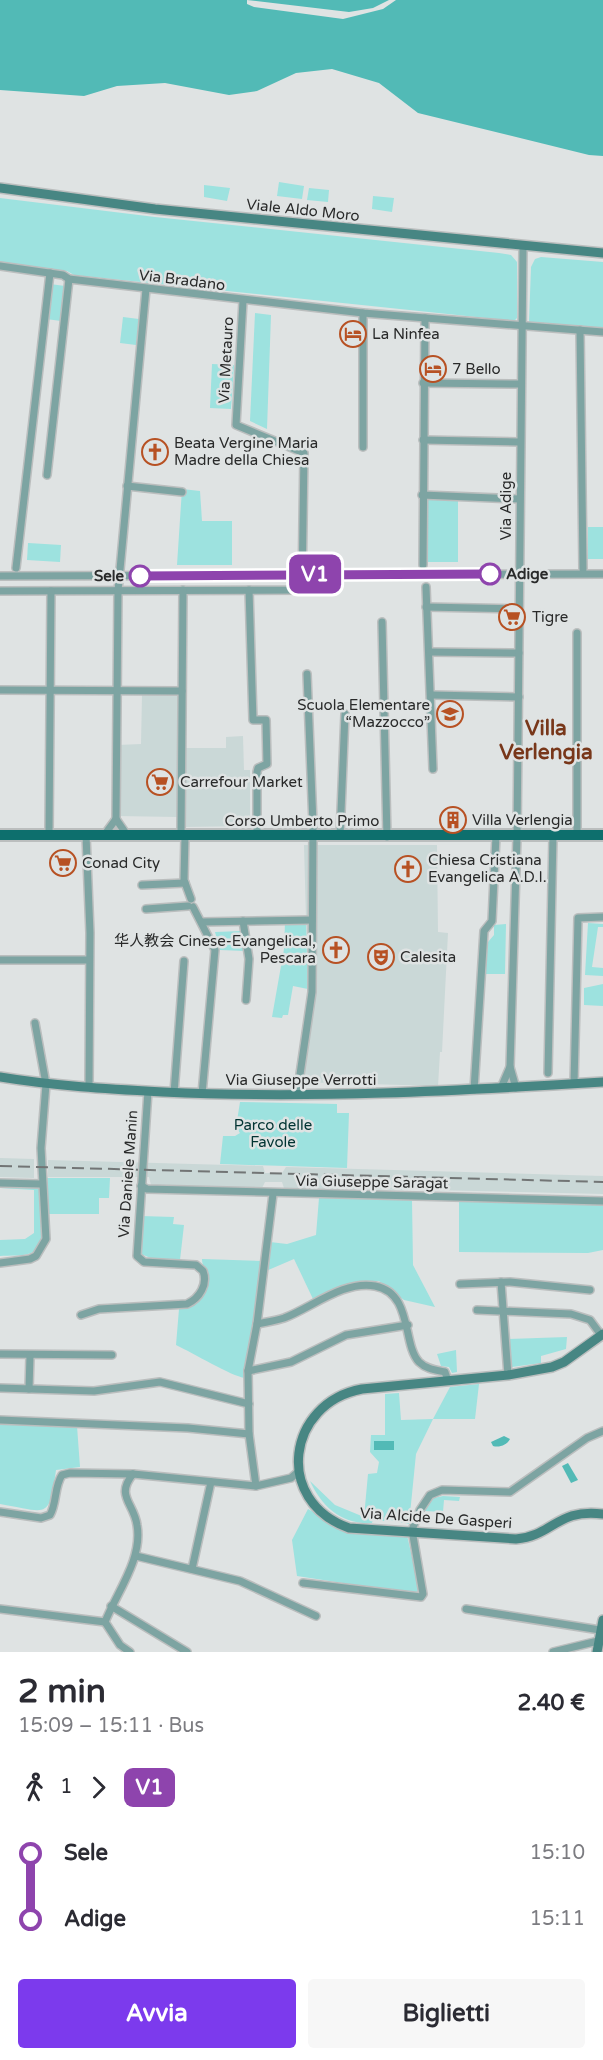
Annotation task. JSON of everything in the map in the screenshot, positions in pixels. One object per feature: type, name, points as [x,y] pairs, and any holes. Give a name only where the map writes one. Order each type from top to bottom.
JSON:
[{"type":"main road","name":"Corso Umberto Primo","points":[[0,835],[387,837],[603,835]]},
{"type":"street","name":"Viale Aldo Moro","points":[[0,188],[155,209],[603,254]]},
{"type":"street","name":"Via Adige","points":[[510,1067],[517,836],[519,442],[523,247]]},
{"type":"street","name":"Via Bradano","points":[[0,266],[65,275],[69,279],[243,301],[603,332]]},
{"type":"street","points":[[16,568],[50,273]]},
{"type":"street","points":[[47,475],[69,279]]},
{"type":"street","points":[[127,835],[116,819],[118,591],[146,289]]},
{"type":"street","name":"Via Metauro","points":[[243,301],[236,425],[304,453],[302,590],[249,590]]},
{"type":"street","points":[[363,313],[363,447]]},
{"type":"street","points":[[423,565],[425,318]]},
{"type":"street","points":[[580,330],[583,569]]},
{"type":"street","points":[[423,383],[520,384]]},
{"type":"street","points":[[423,440],[519,442]]},
{"type":"street","points":[[127,486],[182,492]]},
{"type":"street","points":[[422,495],[519,499]]},
{"type":"street","points":[[0,576],[119,577],[303,573],[603,574]]},
{"type":"street","points":[[426,587],[432,695],[433,769]]},
{"type":"street","points":[[183,590],[183,836],[186,883],[191,904],[215,950],[202,1094]]},
{"type":"street","points":[[0,591],[249,590],[253,720],[266,720],[267,738],[267,764],[258,768],[257,772],[257,836]]},
{"type":"street","points":[[49,835],[51,591]]},
{"type":"street","points":[[426,607],[519,609]]},
{"type":"street","points":[[382,622],[387,837]]},
{"type":"street","points":[[577,835],[578,633]]},
{"type":"street","points":[[430,652],[519,653]]},
{"type":"street","points":[[297,1095],[312,992],[312,836],[307,674]]},
{"type":"street","points":[[0,690],[182,691]]},
{"type":"street","points":[[432,695],[519,697]]},
{"type":"street","points":[[340,836],[345,714]]},
{"type":"street","points":[[105,834],[116,819]]},
{"type":"street","points":[[86,835],[89,1088]]},
{"type":"street","points":[[474,1090],[484,931],[492,921],[496,836]]},
{"type":"street","points":[[548,1073],[553,836]]},
{"type":"street","points":[[142,885],[186,883]]},
{"type":"street","points":[[146,909],[191,904]]},
{"type":"street","points":[[574,1083],[578,918],[603,917]]},
{"type":"street","points":[[202,922],[312,920]]},
{"type":"street","points":[[243,921],[249,959],[246,1000]]},
{"type":"street","points":[[0,960],[89,960]]},
{"type":"street","points":[[174,1092],[184,962]]},
{"type":"street","points":[[0,1263],[30,1259],[42,1248],[46,1239],[41,1184],[41,1148],[46,1084],[35,1023]]},
{"type":"street","points":[[510,1067],[516,1088]]},
{"type":"street","points":[[501,1088],[510,1067]]},
{"type":"street","name":"Via Giuseppe Verrotti","points":[[0,1077],[89,1088],[202,1094],[297,1095],[374,1095],[603,1082]]},
{"type":"street","name":"Via Daniele Manin","points":[[81,1315],[99,1309],[180,1305],[193,1301],[201,1292],[204,1274],[196,1265],[144,1262],[137,1256],[148,1091]]},
{"type":"street","points":[[0,1183],[41,1184]]},
{"type":"street","name":"Via Giuseppe Saragat","points":[[141,1186],[147,1189],[273,1194],[603,1201]]},
{"type":"street","points":[[256,1486],[249,1434],[248,1371],[257,1324],[273,1194]]},
{"type":"street","points":[[501,1282],[508,1375]]},
{"type":"street","points":[[460,1284],[501,1282],[590,1290]]},
{"type":"street","points":[[257,1324],[283,1318],[349,1288],[376,1286],[389,1293],[399,1304],[408,1325],[416,1358],[424,1366],[445,1372],[448,1381]]},
{"type":"street","points":[[477,1310],[581,1317],[590,1320],[602,1335]]},
{"type":"street","points":[[248,1371],[291,1362],[346,1335],[408,1325]]},
{"type":"street","name":"Via Alcide De Gasperi","points":[[602,1335],[558,1365],[508,1375],[362,1389],[336,1398],[322,1408],[307,1429],[300,1446],[298,1472],[309,1501],[335,1523],[362,1530],[412,1530],[516,1539],[532,1535],[572,1514],[603,1514]]},
{"type":"street","points":[[0,1354],[112,1355]]},
{"type":"street","points":[[29,1389],[30,1356]]},
{"type":"street","points":[[0,1388],[94,1391],[160,1382],[249,1404]]},
{"type":"street","points":[[0,1420],[188,1428],[249,1434]]},
{"type":"street","points":[[303,1583],[421,1597],[423,1594],[412,1530],[422,1504],[434,1492],[510,1492],[587,1438],[603,1431]]},
{"type":"street","points":[[0,1512],[41,1518],[50,1515],[62,1475],[106,1472],[256,1486],[291,1478],[298,1472]]},
{"type":"street","points":[[105,1622],[136,1556],[137,1525],[125,1494],[125,1484],[134,1474]]},
{"type":"street","points":[[192,1569],[211,1482]]},
{"type":"street","points":[[136,1556],[240,1581],[316,1616]]},
{"type":"street","points":[[111,1606],[187,1652]]},
{"type":"street","points":[[466,1609],[602,1625],[597,1652]]},
{"type":"street","points":[[0,1610],[105,1622]]},
{"type":"street","points":[[105,1622],[120,1645],[130,1652]]},
{"type":"street","points":[[553,1652],[598,1641]]},
{"type":"shaded area","points":[[0,0],[603,0],[603,156],[589,155],[418,113],[379,83],[332,69],[296,73],[257,91],[229,95],[165,83],[117,86],[84,96],[0,90]]},
{"type":"shaded area","points":[[142,695],[178,695],[177,817],[117,816],[118,745],[141,744]]},
{"type":"shaded area","points":[[243,736],[244,770],[250,770],[250,826],[185,827],[184,748],[226,748],[226,737]]},
{"type":"shaded area","points":[[304,845],[437,845],[438,932],[448,933],[438,1086],[294,1082],[308,993]]},
{"type":"shaded area","points":[[0,1158],[34,1159],[34,1178],[0,1177]]},
{"type":"shaded area","points":[[48,1160],[263,1166],[265,1173],[282,1173],[286,1167],[603,1176],[603,1194],[432,1190],[430,1185],[405,1185],[402,1190],[284,1188],[282,1182],[265,1182],[262,1188],[151,1185],[149,1177],[48,1177]]},
{"type":"shaded area","points":[[504,1436],[510,1439],[507,1443],[493,1446],[491,1442]]},
{"type":"shaded area","points":[[374,1441],[394,1441],[394,1450],[374,1450]]},
{"type":"shaded area","points":[[568,1463],[578,1480],[571,1483],[562,1466]]},
{"type":"green space","points":[[279,182],[304,186],[302,199],[277,196]]},
{"type":"green space","points":[[204,185],[230,188],[227,201],[204,197]]},
{"type":"green space","points":[[309,188],[329,190],[328,202],[307,200]]},
{"type":"green space","points":[[373,196],[394,198],[392,212],[372,209]]},
{"type":"green space","points":[[0,198],[511,255],[517,262],[517,318],[514,321],[74,275],[67,271],[0,263]]},
{"type":"green space","points":[[541,257],[603,262],[603,329],[529,323],[531,267],[535,259]]},
{"type":"green space","points":[[50,284],[65,286],[61,321],[46,319]]},
{"type":"green space","points":[[255,313],[271,315],[267,429],[250,421]]},
{"type":"green space","points":[[123,317],[139,319],[136,345],[120,343]]},
{"type":"green space","points":[[212,364],[234,365],[231,409],[210,408]]},
{"type":"green space","points":[[182,489],[200,491],[202,521],[232,521],[232,565],[177,565]]},
{"type":"green space","points":[[427,500],[458,500],[458,562],[427,562]]},
{"type":"green space","points":[[588,527],[603,527],[603,559],[588,559]]},
{"type":"green space","points":[[28,543],[61,545],[60,562],[27,560]]},
{"type":"green space","points":[[285,923],[306,924],[308,989],[293,986],[288,1015],[283,1015],[282,1018],[272,1017],[284,949]]},
{"type":"green space","points":[[588,923],[603,924],[603,927],[598,927],[592,967],[603,968],[603,976],[585,975]]},
{"type":"green space","points":[[506,924],[505,974],[485,974],[488,942],[494,935],[494,925]]},
{"type":"green space","points":[[242,931],[245,951],[220,950],[215,932]]},
{"type":"green space","points":[[603,984],[603,1006],[584,1005],[584,988]]},
{"type":"green space","name":"Parco delle Favole","points":[[240,1102],[337,1104],[337,1113],[349,1113],[347,1168],[220,1164],[223,1136],[235,1136],[240,1133],[236,1127]]},
{"type":"green space","points":[[45,1178],[110,1178],[109,1198],[99,1198],[99,1214],[49,1214]]},
{"type":"green space","points":[[0,1184],[36,1185],[40,1189],[43,1214],[42,1240],[39,1247],[30,1254],[0,1256],[0,1240],[25,1239],[34,1233],[34,1190],[0,1188]]},
{"type":"green space","points":[[319,1198],[412,1200],[413,1265],[435,1307],[404,1300],[379,1281],[365,1281],[313,1299],[294,1259],[266,1271],[270,1242],[287,1244],[316,1235]]},
{"type":"green space","points":[[459,1200],[603,1203],[603,1250],[588,1253],[459,1252]]},
{"type":"green space","points":[[141,1216],[174,1217],[173,1224],[184,1225],[180,1260],[153,1259],[141,1254]]},
{"type":"green space","points":[[202,1259],[263,1261],[245,1378],[221,1369],[176,1345],[179,1309],[199,1298],[208,1283]]},
{"type":"green space","points":[[567,1337],[566,1349],[541,1356],[541,1363],[512,1367],[508,1339]]},
{"type":"green space","points":[[456,1350],[457,1372],[452,1373],[449,1367],[441,1366],[437,1354]]},
{"type":"green space","points":[[479,1384],[475,1419],[433,1419],[450,1387]]},
{"type":"green space","points":[[399,1393],[401,1420],[433,1419],[416,1454],[409,1524],[386,1519],[384,1521],[373,1519],[372,1523],[351,1521],[327,1506],[310,1481],[335,1505],[364,1517],[368,1474],[377,1473],[379,1462],[370,1452],[371,1435],[385,1435],[385,1394]]},
{"type":"green space","points":[[0,1423],[77,1426],[80,1467],[56,1470],[51,1498],[43,1509],[0,1504]]},
{"type":"green space","points":[[460,1497],[459,1501],[444,1500],[443,1512],[424,1511],[434,1498]]},
{"type":"green space","points":[[308,1509],[353,1534],[407,1535],[419,1589],[415,1594],[297,1576],[292,1540]]},
{"type":"pier","points":[[247,0],[349,12],[373,8],[389,0],[396,0],[383,9],[343,19],[254,7],[247,4]]},
{"type":"railway","points":[[0,1166],[603,1182]]},
{"type":"bus line","name":"V1","points":[[140,576],[303,573],[490,574]]},
{"type":"place","name":"La Ninfea","points":[[353,334]]},
{"type":"place","name":"7 Bello","points":[[433,369]]},
{"type":"place","name":"Beata Vergine Maria Madre della Chiesa","points":[[155,452]]},
{"type":"place","name":"Adige","points":[[490,574]]},
{"type":"place","name":"Sele","points":[[140,576]]},
{"type":"place","name":"Tigre","points":[[512,617]]},
{"type":"place","name":"Scuola Elementare “Mazzocco”","points":[[450,714]]},
{"type":"place","name":"Carrefour Market","points":[[160,782]]},
{"type":"place","name":"Villa Verlengia","points":[[453,820]]},
{"type":"place","name":"Conad City","points":[[63,863]]},
{"type":"place","name":"Chiesa Cristiana Evangelica A.D.I.","points":[[408,869]]},
{"type":"place","name":"华人教会 Cinese-Evangelical, Pescara","points":[[336,950]]},
{"type":"place","name":"Calesita","points":[[381,957]]},
{"type":"district","name":"Villa Verlengia","points":[[546,740]]}]
